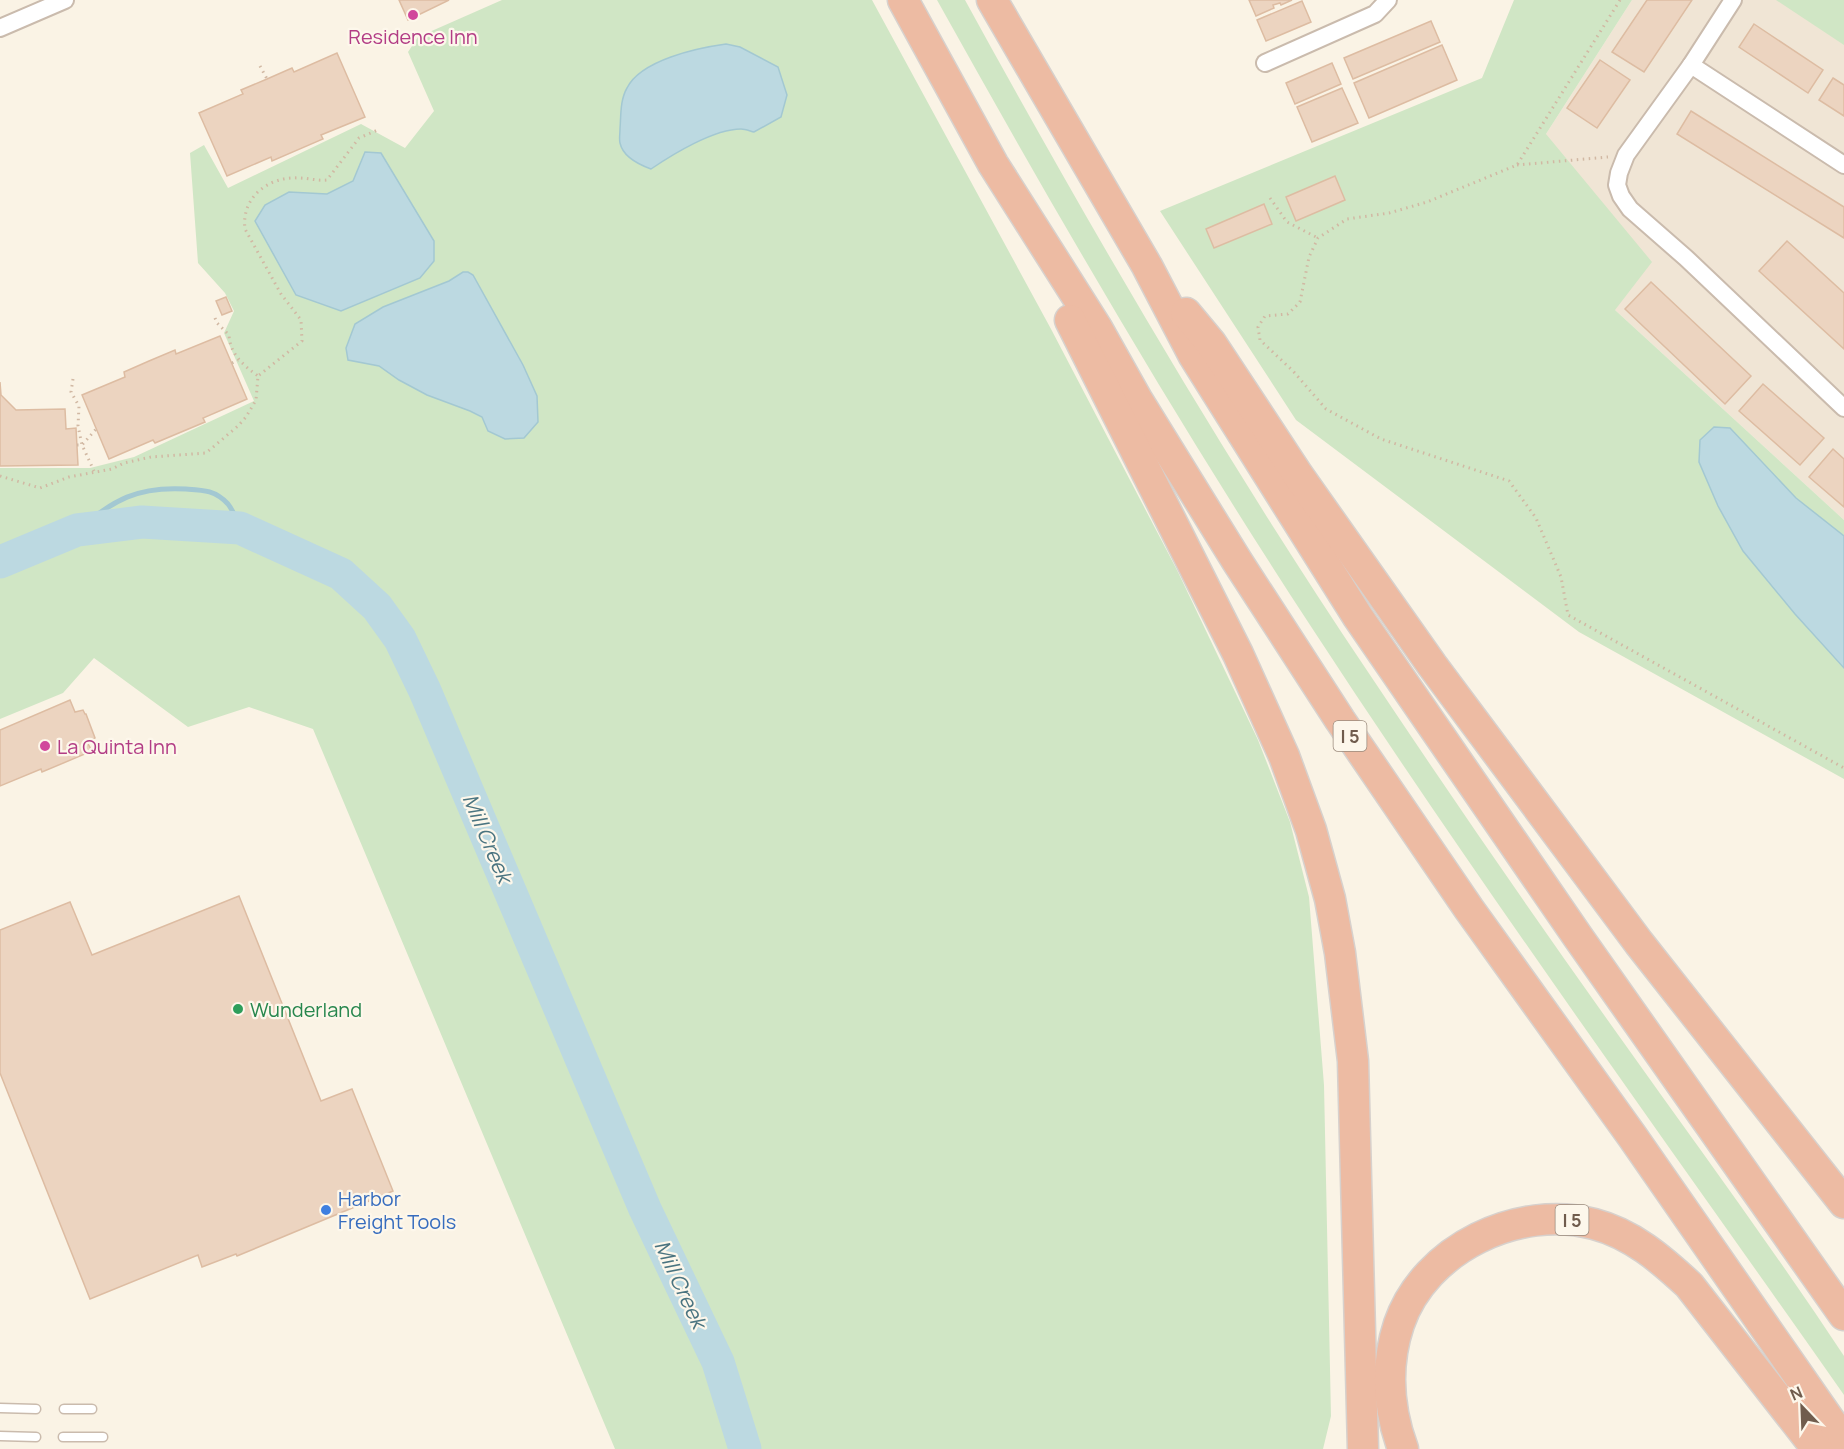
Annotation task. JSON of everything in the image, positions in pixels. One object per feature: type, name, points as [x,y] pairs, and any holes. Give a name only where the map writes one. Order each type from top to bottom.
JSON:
[{"type":"highway","name":"I 5","points":[[903,0],[993,164],[1097,328],[1138,400],[1237,561],[1340,720],[1469,909],[1632,1136],[1844,1441]]},
{"type":"highway","points":[[992,0],[1147,266],[1194,356],[1365,627],[1578,937],[1844,1315]]},
{"type":"highway","points":[[993,164],[1238,654],[1284,756],[1311,830],[1330,899],[1340,953],[1353,1061],[1363,1449]]},
{"type":"highway","points":[[1147,266],[1211,343],[1298,476],[1425,655],[1631,933],[1844,1203]]},
{"type":"highway","points":[[1344,1449],[1347,1427],[1340,1112],[1353,1061]]},
{"type":"highway","name":"I 5","points":[[1403,1449],[1392,1411],[1390,1374],[1400,1321],[1412,1299],[1424,1281],[1441,1264],[1474,1240],[1513,1225],[1550,1219],[1577,1221],[1605,1228],[1639,1244],[1664,1262],[1689,1285],[1817,1449]]},
{"type":"street","points":[[0,27],[64,0]]},
{"type":"street","points":[[1264,63],[1375,14],[1388,0]]},
{"type":"street","points":[[1732,0],[1691,65],[1626,155],[1617,185],[1630,209],[1694,266],[1844,408]]},
{"type":"street","points":[[1691,65],[1844,165]]},
{"type":"lane","points":[[0,1408],[36,1409]]},
{"type":"lane","points":[[64,1408],[92,1409]]},
{"type":"lane","points":[[0,1437],[36,1437]]},
{"type":"lane","points":[[63,1437],[104,1437]]},
{"type":"path","points":[[1517,165],[1620,0]]},
{"type":"path","points":[[260,66],[267,79]]},
{"type":"path","points":[[0,476],[40,488],[69,477],[94,471],[112,470],[124,463],[151,457],[206,453],[238,426],[256,400],[258,376],[302,341],[301,320],[266,270],[245,229],[244,221],[250,201],[262,187],[285,178],[327,180],[359,138],[380,129]]},
{"type":"path","points":[[1626,155],[1517,165],[1427,202],[1389,213],[1347,219],[1318,238],[1309,257],[1300,302],[1288,314],[1265,316],[1258,327],[1260,339],[1293,371],[1326,410],[1381,439],[1509,481],[1536,518],[1561,577],[1568,615],[1844,768]]},
{"type":"path","points":[[1270,198],[1287,222],[1318,238]]},
{"type":"path","points":[[215,318],[229,334],[230,346],[238,360],[258,376]]},
{"type":"path","points":[[232,363],[238,360]]},
{"type":"path","points":[[73,379],[71,392],[79,406],[78,426],[82,445],[94,471]]},
{"type":"path","points":[[82,445],[96,428]]},
{"type":"path","points":[[77,445],[82,445]]},
{"type":"shaded area","points":[[1632,0],[1844,0],[1844,520],[1615,310],[1546,134]]},
{"type":"green space","points":[[502,0],[872,0],[1051,329],[1177,570],[1258,740],[1290,822],[1309,897],[1324,1085],[1331,1416],[1323,1449],[615,1449],[313,729],[249,707],[188,727],[94,658],[63,693],[0,719],[0,468],[90,468],[134,457],[254,401],[224,333],[234,311],[225,293],[198,263],[190,153],[204,145],[228,188],[361,124],[405,148],[434,111],[408,52],[418,37]]},
{"type":"green space","points":[[937,0],[965,0],[1158,339],[1312,588],[1494,857],[1844,1356],[1844,1395],[1507,917],[1310,625],[1212,472],[1118,316]]},
{"type":"green space","points":[[1514,0],[1632,0],[1546,134],[1652,262],[1615,310],[1844,520],[1844,779],[1579,632],[1296,420],[1160,211],[1482,78]]},
{"type":"green space","points":[[1776,0],[1844,0],[1844,45]]},
{"type":"water","points":[[726,44],[740,47],[778,67],[787,95],[781,117],[754,132],[743,129],[730,130],[706,138],[651,169],[628,156],[620,142],[621,113],[625,93],[634,78],[644,70],[671,57]]},
{"type":"water","points":[[365,152],[381,153],[434,241],[434,261],[420,278],[341,311],[296,295],[255,221],[265,205],[289,192],[327,194],[353,181]]},
{"type":"water","points":[[463,272],[473,275],[523,365],[537,396],[538,422],[524,438],[505,439],[488,431],[482,417],[427,395],[379,366],[348,360],[346,348],[355,324],[383,307],[449,281]]},
{"type":"water","points":[[1714,427],[1730,428],[1796,498],[1844,536],[1844,668],[1795,614],[1743,551],[1718,506],[1699,462],[1700,440]]},
{"type":"building","name":"Residence Inn","points":[[399,0],[449,0],[408,20]]},
{"type":"building","points":[[1249,0],[1292,0],[1281,5],[1280,3],[1273,5],[1274,8],[1256,16]]},
{"type":"building","points":[[1647,0],[1692,0],[1644,72],[1612,52]]},
{"type":"building","points":[[1302,1],[1311,22],[1266,41],[1257,20]]},
{"type":"building","points":[[1431,21],[1440,42],[1353,79],[1344,58]]},
{"type":"building","points":[[1754,24],[1823,70],[1808,93],[1739,47]]},
{"type":"building","points":[[1442,45],[1457,80],[1369,118],[1354,83]]},
{"type":"building","points":[[337,53],[365,117],[321,135],[323,139],[272,161],[271,157],[227,176],[199,113],[243,94],[241,90],[292,68],[294,72]]},
{"type":"building","points":[[1600,60],[1630,80],[1597,128],[1567,108]]},
{"type":"building","points":[[1332,63],[1341,84],[1295,104],[1286,83]]},
{"type":"building","points":[[1833,78],[1844,85],[1844,116],[1819,100]]},
{"type":"building","points":[[1342,88],[1358,123],[1312,142],[1297,107]]},
{"type":"building","points":[[1691,111],[1844,207],[1844,238],[1677,134]]},
{"type":"building","points":[[1335,176],[1345,200],[1296,221],[1286,197]]},
{"type":"building","points":[[1264,204],[1272,224],[1214,248],[1206,229]]},
{"type":"building","points":[[1787,241],[1844,293],[1844,349],[1759,271]]},
{"type":"building","points":[[1651,282],[1751,376],[1725,404],[1625,309]]},
{"type":"building","points":[[226,297],[232,311],[222,315],[216,301]]},
{"type":"building","points":[[220,336],[247,399],[203,418],[205,422],[155,443],[153,440],[109,459],[82,395],[125,377],[124,372],[149,361],[175,350],[176,354]]},
{"type":"building","points":[[0,382],[1,395],[16,410],[65,409],[66,429],[76,428],[78,465],[0,466]]},
{"type":"building","points":[[1763,384],[1824,438],[1800,465],[1739,411]]},
{"type":"building","points":[[1833,449],[1844,459],[1844,507],[1809,477]]},
{"type":"building","name":"La Quinta Inn","points":[[70,700],[75,712],[83,710],[86,714],[95,738],[87,742],[92,751],[42,772],[41,769],[0,786],[0,730]]},
{"type":"building","points":[[239,896],[321,1101],[352,1089],[393,1191],[237,1256],[236,1254],[202,1267],[198,1255],[90,1299],[0,1073],[0,930],[70,902],[92,955]]},
{"type":"waterway","points":[[77,530],[127,497],[153,490],[169,489],[203,490],[213,493],[230,506],[240,528]]},
{"type":"waterway","name":"Mill Creek","points":[[0,562],[77,530],[142,522],[240,528],[341,574],[377,607],[400,639],[425,691],[645,1209],[718,1362],[745,1449]]},
{"type":"place","name":"Residence Inn","points":[[413,15]]},
{"type":"place","name":"La Quinta Inn","points":[[45,746]]},
{"type":"place","name":"Wunderland","points":[[238,1009]]},
{"type":"place","name":"Harbor Freight Tools","points":[[326,1210]]}]
